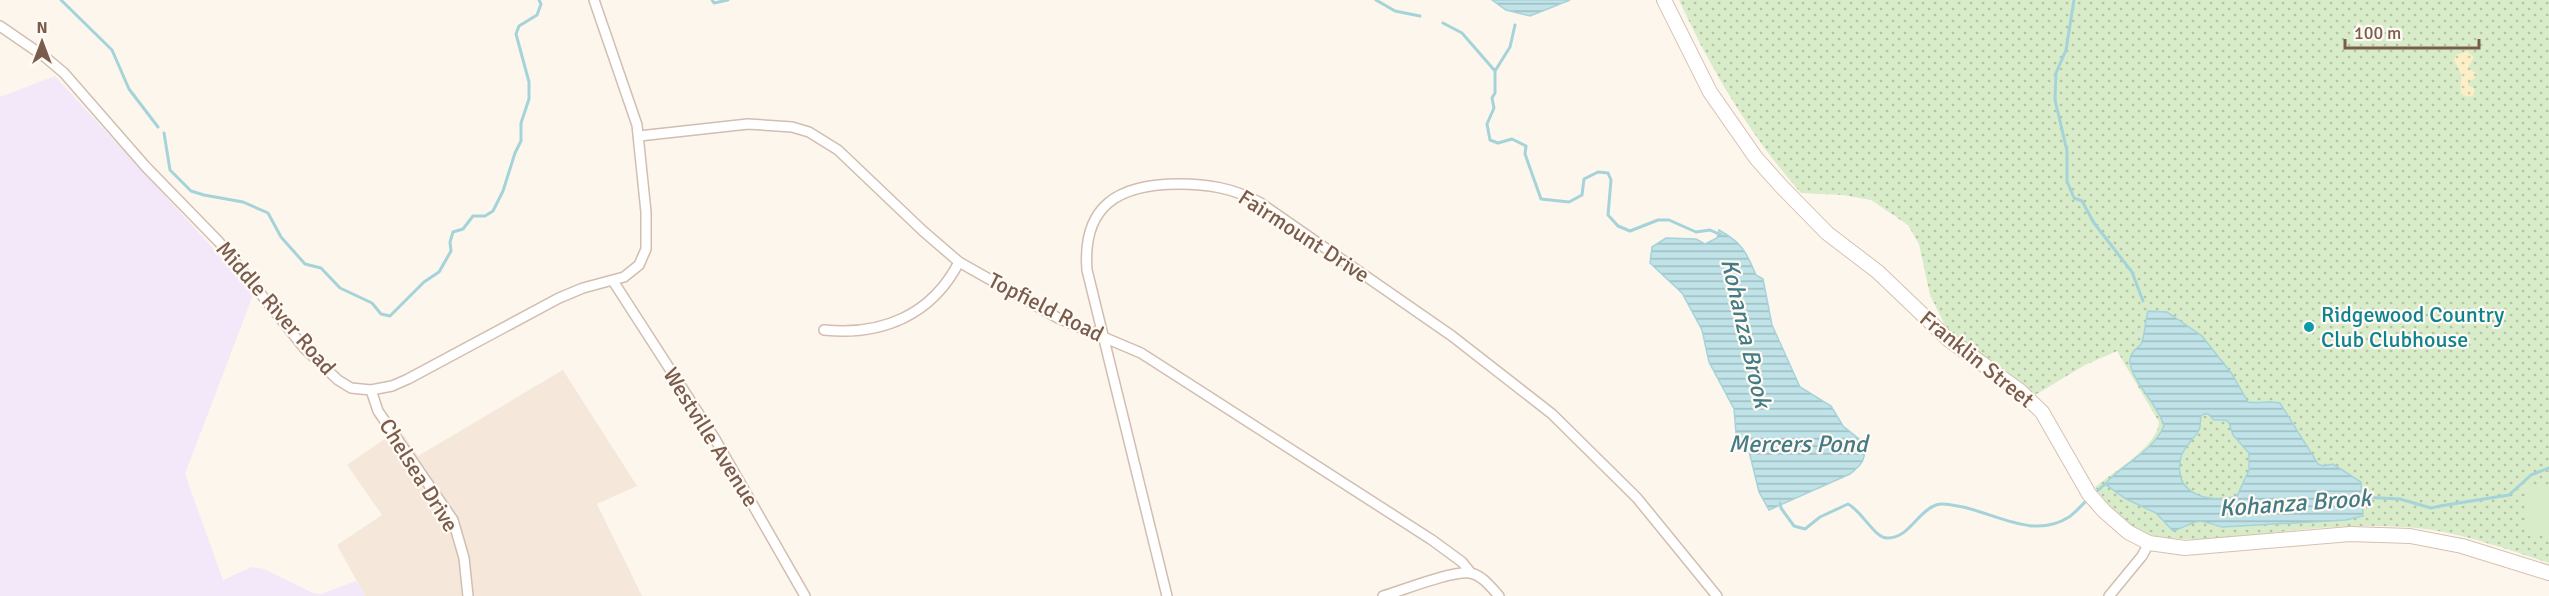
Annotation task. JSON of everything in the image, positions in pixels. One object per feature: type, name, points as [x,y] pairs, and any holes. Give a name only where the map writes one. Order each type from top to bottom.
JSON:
[{"type":"main road","name":"Franklin Street","points":[[1664,0],[1710,92],[1750,149],[1781,186],[1827,233],[1878,273],[1948,339],[2020,391],[2042,412],[2092,497],[2128,532],[2149,543],[2185,548],[2350,534],[2410,536],[2462,546],[2549,573]]},
{"type":"street","points":[[371,390],[392,386],[408,379],[559,298],[633,272],[643,258],[646,249],[646,212],[639,136],[629,98],[594,0]]},
{"type":"street","name":"Middle River Road","points":[[0,26],[45,57],[78,88],[146,167],[219,242],[317,361],[351,388],[371,390]]},
{"type":"street","name":"Topfield Road","points":[[639,136],[748,124],[792,127],[809,132],[838,150],[959,262],[1058,318],[1141,354],[1422,533],[1462,562],[1470,573],[1491,585],[1499,596]]},
{"type":"street","name":"Fairmount Drive","points":[[1167,596],[1087,270],[1086,254],[1092,227],[1106,204],[1127,190],[1162,184],[1213,185],[1242,193],[1259,202],[1452,336],[1552,414],[1637,498],[1717,596]]},
{"type":"street","points":[[824,330],[846,332],[870,330],[907,317],[943,288],[959,262]]},
{"type":"street","name":"Westville Avenue","points":[[613,280],[715,439],[806,596]]},
{"type":"street","name":"Chelsea Drive","points":[[371,390],[378,411],[453,520],[464,558],[468,596]]},
{"type":"street","points":[[2109,596],[2149,543]]},
{"type":"street","points":[[1383,596],[1441,578],[1470,573]]},
{"type":"shaded area","points":[[55,76],[253,295],[185,474],[223,580],[252,567],[264,569],[313,593],[321,594],[356,581],[365,596],[0,596],[0,97]]},
{"type":"shaded area","points":[[563,370],[637,486],[597,504],[642,596],[365,596],[337,545],[382,515],[347,465],[399,429],[418,456]]},
{"type":"green space","points":[[1679,0],[2549,0],[2549,563],[2477,540],[2421,529],[2379,526],[2343,527],[2222,538],[2176,539],[2156,536],[2133,527],[2115,512],[2095,487],[2143,449],[2157,431],[2159,422],[2117,351],[2085,365],[2035,395],[1948,331],[1930,295],[1919,244],[1908,225],[1871,200],[1843,195],[1801,193],[1765,149],[1733,101],[1704,51]]},
{"type":"green space","points":[[2527,486],[2549,487],[2549,535],[2526,535]]},
{"type":"sand","points":[[2467,51],[2474,57],[2468,68],[2476,73],[2475,78],[2468,82],[2468,85],[2475,89],[2473,96],[2461,93],[2461,74],[2454,60],[2456,55]]},
{"type":"water","points":[[1492,0],[1570,0],[1530,16],[1506,10]]},
{"type":"water","name":"Mercers Pond","points":[[1719,230],[1738,244],[1746,254],[1756,275],[1763,279],[1772,325],[1800,387],[1831,406],[1843,426],[1864,443],[1863,461],[1850,474],[1769,510],[1759,492],[1748,447],[1736,433],[1734,409],[1709,362],[1702,330],[1682,293],[1650,263],[1652,247],[1666,238],[1696,239],[1705,244],[1717,238]]},
{"type":"water","points":[[2148,311],[2167,312],[2202,336],[2232,374],[2248,402],[2280,403],[2318,464],[2323,466],[2333,464],[2361,482],[2363,516],[2346,520],[2222,527],[2201,521],[2173,531],[2156,513],[2126,499],[2105,484],[2145,451],[2159,436],[2164,426],[2134,375],[2130,359],[2141,344]],"holes":[[[2208,414],[2214,420],[2226,420],[2233,435],[2249,453],[2249,470],[2237,496],[2204,497],[2187,488],[2182,480],[2180,470],[2182,453],[2199,430],[2201,416]]]},
{"type":"waterway","name":"Kohanza Brook","points":[[61,0],[112,50],[129,89],[158,127]]},
{"type":"waterway","name":"Kohanza Brook","points":[[164,133],[170,170],[191,191],[243,202],[268,213],[281,237],[305,264],[321,268],[340,288],[372,303],[381,314],[390,316],[424,282],[439,272],[451,251],[450,242],[453,232],[463,229],[473,216],[485,216],[493,211],[503,191],[521,141],[521,123],[529,99],[529,82],[516,34],[519,26],[537,15],[541,4],[539,0]]},
{"type":"waterway","name":"Kohanza Brook","points":[[712,0],[714,3],[728,0]]},
{"type":"waterway","name":"Kohanza Brook","points":[[1376,0],[1395,11],[1420,16]]},
{"type":"waterway","points":[[2074,0],[2066,50],[2056,73],[2055,100],[2067,151],[2067,181],[2074,198],[2082,201],[2094,223],[2132,272],[2143,301]]},
{"type":"waterway","name":"Kohanza Brook","points":[[1443,23],[1462,33],[1495,71]]},
{"type":"waterway","name":"Kohanza Brook","points":[[1515,25],[1510,47],[1495,71],[1495,93],[1492,98],[1494,108],[1487,124],[1490,140],[1498,143],[1512,139],[1526,146],[1525,154],[1541,199],[1569,202],[1582,195],[1584,179],[1598,172],[1608,173],[1611,180],[1608,215],[1618,226],[1630,231],[1658,220],[1669,220],[1696,232],[1710,230],[1721,235]]},
{"type":"waterway","name":"Kohanza Brook","points":[[2360,497],[2400,499],[2431,508],[2509,495],[2531,475],[2549,468]]},
{"type":"waterway","name":"Kohanza Brook","points":[[2094,494],[2105,484],[2108,485]]},
{"type":"waterway","name":"Kohanza Brook","points":[[1780,503],[1794,526],[1805,529],[1820,517],[1848,504],[1873,530],[1888,538],[1902,534],[1930,508],[1939,504],[1963,507],[2030,526],[2043,526],[2069,517],[2089,498]]},
{"type":"place","name":"Ridgewood Country Club Clubhouse","points":[[2309,327]]}]
